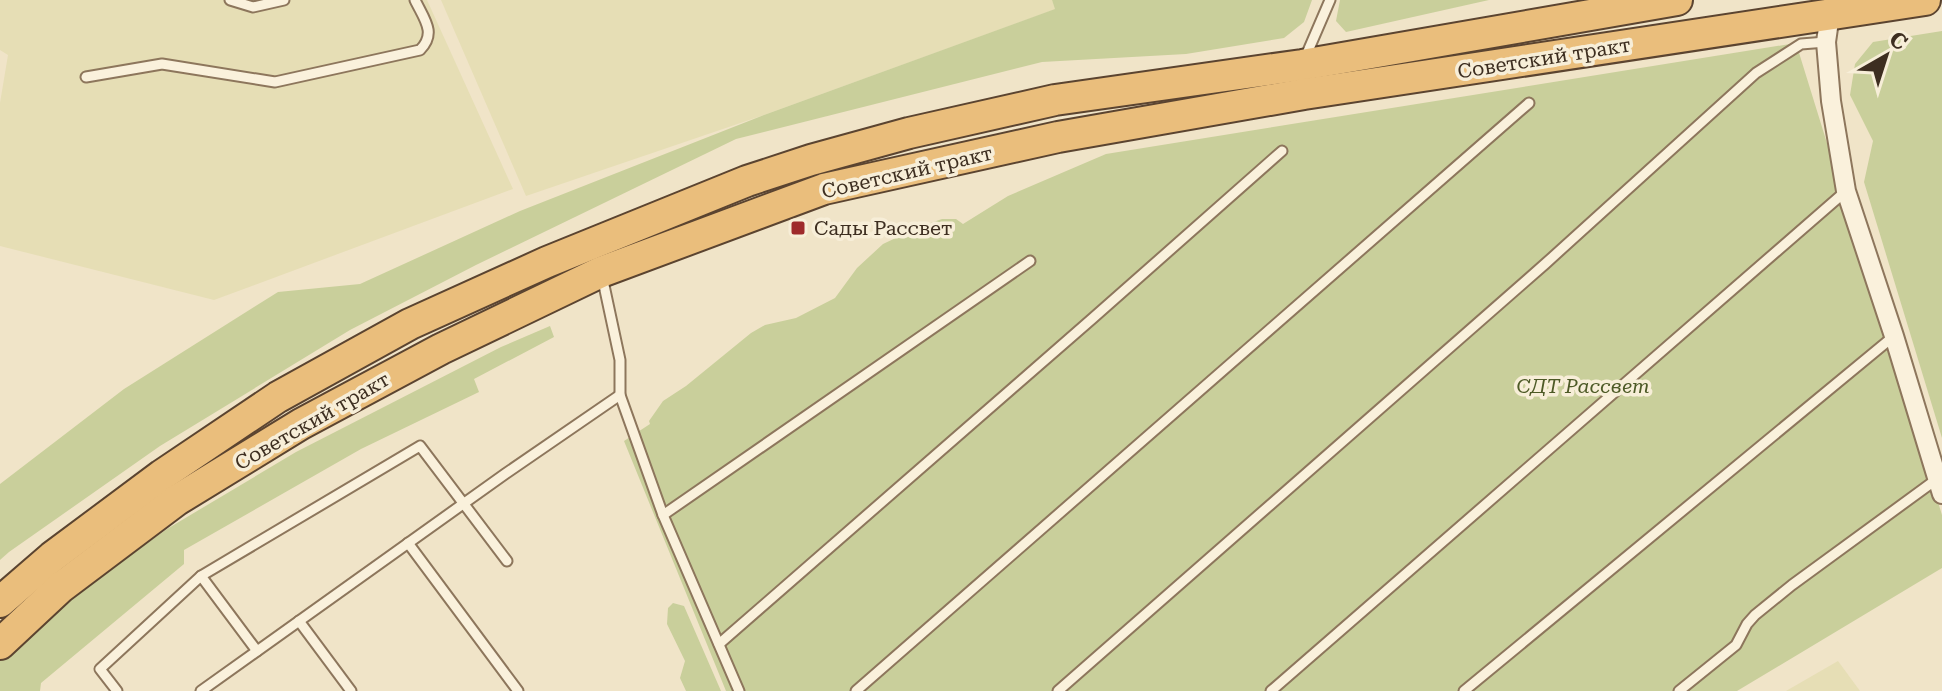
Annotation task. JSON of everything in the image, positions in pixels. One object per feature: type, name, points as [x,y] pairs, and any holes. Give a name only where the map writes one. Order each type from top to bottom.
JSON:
[{"type":"highway","name":"Советский тракт","points":[[0,602],[52,557],[162,475],[278,397],[410,324],[547,262],[747,181],[909,133],[1055,100],[1302,65],[1677,0]]},
{"type":"highway","name":"Советский тракт","points":[[0,644],[60,588],[177,500],[301,424],[427,356],[601,272],[824,189],[1058,137],[1304,94],[1828,28],[1925,0]]},
{"type":"street","points":[[1828,28],[1831,101],[1846,191],[1940,486]]},
{"type":"lane","points":[[230,0],[253,7],[284,0]]},
{"type":"lane","points":[[86,77],[162,64],[275,82],[420,50],[428,42],[430,32],[415,0]]},
{"type":"lane","points":[[1302,65],[1330,0]]},
{"type":"lane","points":[[1058,691],[1545,264],[1756,73],[1828,28]]},
{"type":"lane","points":[[856,691],[1529,103]]},
{"type":"lane","points":[[719,644],[1282,151]]},
{"type":"lane","points":[[1271,691],[1846,191]]},
{"type":"lane","points":[[663,515],[1030,261]]},
{"type":"lane","points":[[601,272],[620,360],[620,395],[663,515],[739,691]]},
{"type":"lane","points":[[1464,691],[1894,336]]},
{"type":"lane","points":[[201,691],[620,395]]},
{"type":"lane","points":[[117,691],[100,669],[201,576],[420,446],[507,561]]},
{"type":"lane","points":[[1679,691],[1736,645],[1755,615],[1792,585],[1940,486]]},
{"type":"lane","points":[[408,543],[518,691]]},
{"type":"lane","points":[[201,576],[257,651]]},
{"type":"lane","points":[[299,621],[351,691]]},
{"type":"shaded area","points":[[0,0],[427,0],[513,189],[214,300],[0,246],[0,103],[8,55],[0,50]]},
{"type":"shaded area","points":[[441,0],[1052,0],[1056,9],[764,115],[526,196]]},
{"type":"shaded area","points":[[1838,661],[1860,691],[1786,691]]},
{"type":"green space","points":[[1052,0],[1312,0],[1304,22],[1284,38],[1186,54],[1042,62],[736,139],[350,330],[160,446],[0,560],[0,484],[124,389],[278,292],[360,284],[520,211],[764,115],[1055,9]]},
{"type":"green space","points":[[1340,0],[1489,0],[1346,32],[1336,21]]},
{"type":"green space","points":[[1942,31],[1942,438],[1864,182],[1873,141],[1850,95],[1855,64],[1873,42]]},
{"type":"green space","name":"СДТ Рассвет","points":[[1796,43],[1942,515],[1942,568],[1737,691],[726,691],[624,441],[650,424],[663,401],[751,333],[765,325],[796,318],[835,298],[857,268],[883,244],[942,219],[956,219],[963,224],[1008,196],[1106,154]]},
{"type":"green space","points":[[550,326],[554,337],[474,379],[479,392],[361,449],[184,550],[184,564],[41,683],[40,691],[0,691],[0,661],[78,592],[167,529],[296,452],[501,347]]},
{"type":"green space","points":[[673,603],[684,606],[721,691],[686,691],[680,678],[685,661],[667,624],[668,608]]},
{"type":"place","name":"Сады Рассвет","points":[[798,228]]}]
